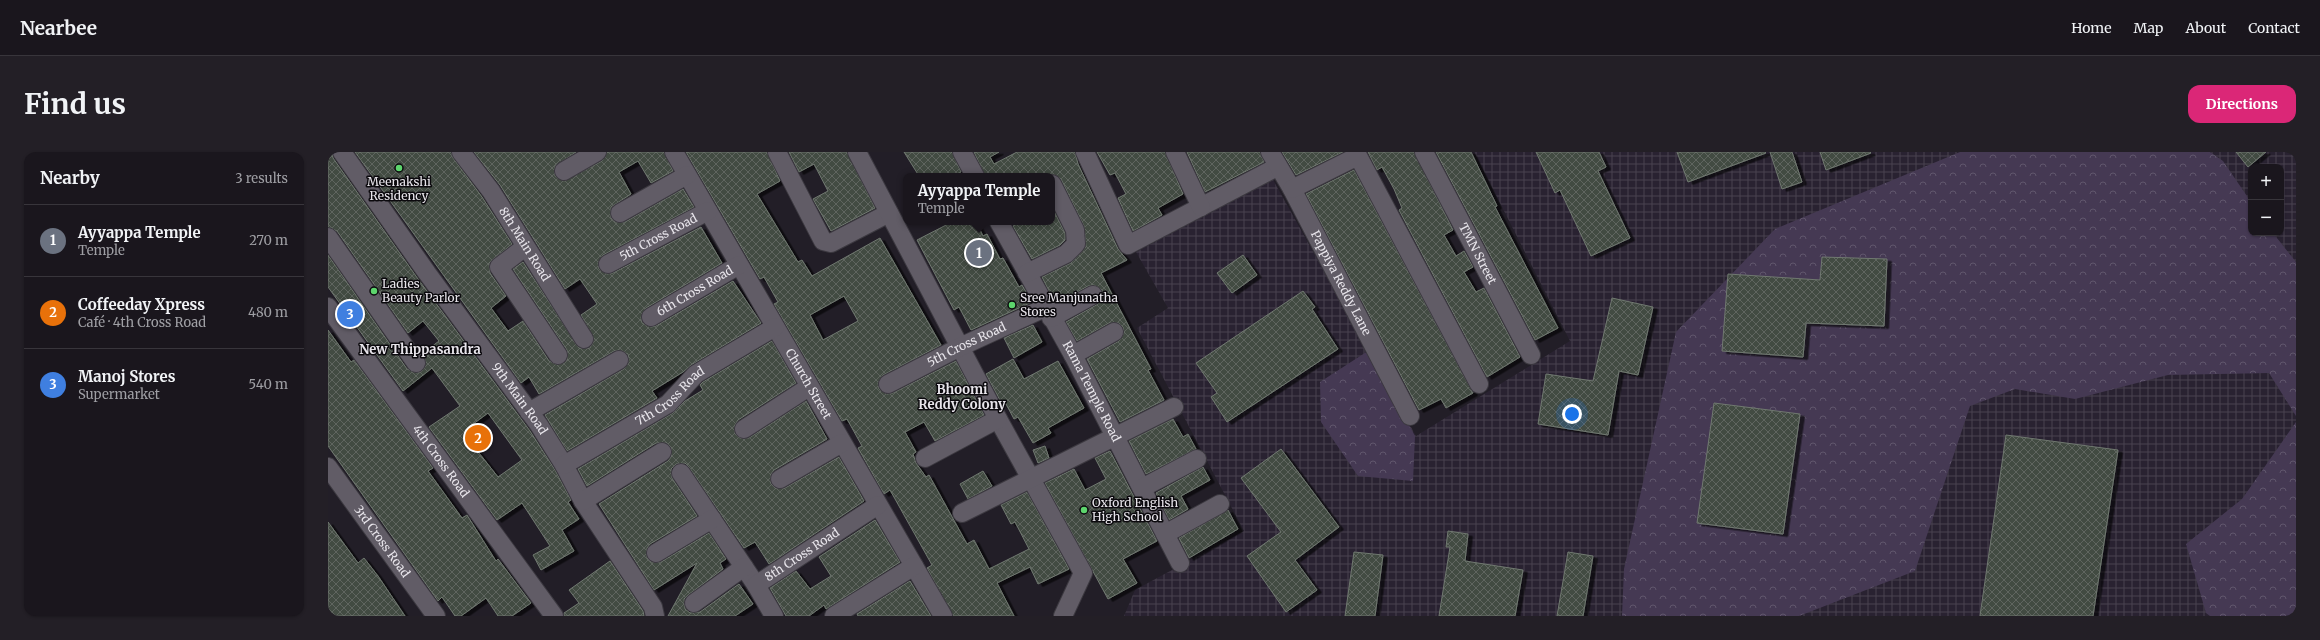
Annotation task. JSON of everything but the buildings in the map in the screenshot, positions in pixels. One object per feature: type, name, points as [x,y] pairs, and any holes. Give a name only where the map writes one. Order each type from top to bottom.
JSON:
[{"type":"street","name":"9th Main Road","points":[[342,152],[427,273],[529,412],[564,465],[583,501],[653,607],[655,616]]},
{"type":"street","name":"8th Main Road","points":[[461,152],[491,191],[584,339]]},
{"type":"street","points":[[564,171],[597,152]]},
{"type":"street","name":"Church Street","points":[[674,152],[942,616]]},
{"type":"street","points":[[777,152],[823,241],[831,243],[889,213]]},
{"type":"street","points":[[857,152],[998,419],[1033,479],[1083,573],[1063,616]]},
{"type":"street","points":[[962,152],[973,173]]},
{"type":"street","points":[[1085,152],[1128,245],[1200,207],[1273,159]]},
{"type":"street","points":[[1174,152],[1200,207]]},
{"type":"street","name":"TMN Street","points":[[1424,152],[1531,355]]},
{"type":"street","points":[[1292,189],[1357,154],[1479,384]]},
{"type":"street","name":"Pappiya Reddy Lane","points":[[1273,159],[1292,189],[1410,416]]},
{"type":"street","points":[[620,213],[687,175]]},
{"type":"street","points":[[1042,294],[1066,254],[1076,244],[1075,230],[1055,196]]},
{"type":"street","name":"5th Cross Road","points":[[608,264],[708,211]]},
{"type":"street","points":[[328,237],[416,363]]},
{"type":"street","points":[[526,246],[499,267],[558,355]]},
{"type":"street","name":"6th Cross Road","points":[[651,316],[739,265]]},
{"type":"street","points":[[1042,294],[1093,295]]},
{"type":"street","points":[[1042,294],[1114,332]]},
{"type":"street","name":"5th Cross Road","points":[[888,384],[960,347],[1042,294]]},
{"type":"street","name":"Rama Temple Road","points":[[1042,294],[1180,563]]},
{"type":"street","name":"4th Cross Road","points":[[328,308],[554,616]]},
{"type":"street","name":"7th Cross Road","points":[[564,465],[668,404],[696,374],[775,327]]},
{"type":"street","points":[[529,412],[619,360]]},
{"type":"street","points":[[744,428],[810,387]]},
{"type":"street","points":[[962,513],[1033,479],[1174,407]]},
{"type":"street","points":[[925,458],[998,419]]},
{"type":"street","points":[[780,479],[842,443]]},
{"type":"street","points":[[583,501],[662,452]]},
{"type":"street","points":[[1142,488],[1197,459]]},
{"type":"street","name":"3rd Cross Road","points":[[328,467],[436,616]]},
{"type":"street","points":[[681,473],[756,585]]},
{"type":"street","points":[[1165,534],[1220,504]]},
{"type":"street","name":"8th Cross Road","points":[[774,616],[756,585],[878,505]]},
{"type":"street","points":[[656,552],[712,519]]},
{"type":"street","points":[[834,616],[914,566]]},
{"type":"street","points":[[694,603],[744,568]]},
{"type":"shaded area","points":[[1474,152],[2296,152],[2296,616],[1124,616],[1135,590],[1244,531],[1137,328],[1168,308],[1136,252],[1272,178],[1416,436],[1570,341]]},
{"type":"green space","points":[[1960,152],[2210,152],[2223,161],[2248,198],[2248,236],[2275,236],[2296,262],[2296,416],[2269,373],[2168,375],[2075,399],[2015,389],[1970,406],[1915,571],[1799,616],[1622,616],[1624,569],[1676,332],[1775,229]]},
{"type":"green space","points":[[1368,351],[1415,436],[1413,481],[1358,476],[1321,422],[1320,382]]},
{"type":"green space","points":[[2296,422],[2296,616],[2210,616],[2206,613],[2186,544],[2242,499]]},
{"type":"place","name":"Meenakshi Residency","points":[[399,168]]},
{"type":"place","name":"Ayyappa Temple","points":[[979,253]]},
{"type":"place","name":"Ladies Beauty Parlor","points":[[374,291]]},
{"type":"place","name":"Sree Manjunatha Stores","points":[[1012,305]]},
{"type":"place","name":"Manoj Stores","points":[[350,314]]},
{"type":"place","name":"Coffeeday Xpress","points":[[478,438]]},
{"type":"place","name":"Oxford English High School","points":[[1084,510]]},
{"type":"district","name":"New Thippasandra","points":[[420,349]]},
{"type":"district","name":"Bhoomi Reddy Colony","points":[[962,396]]}]
